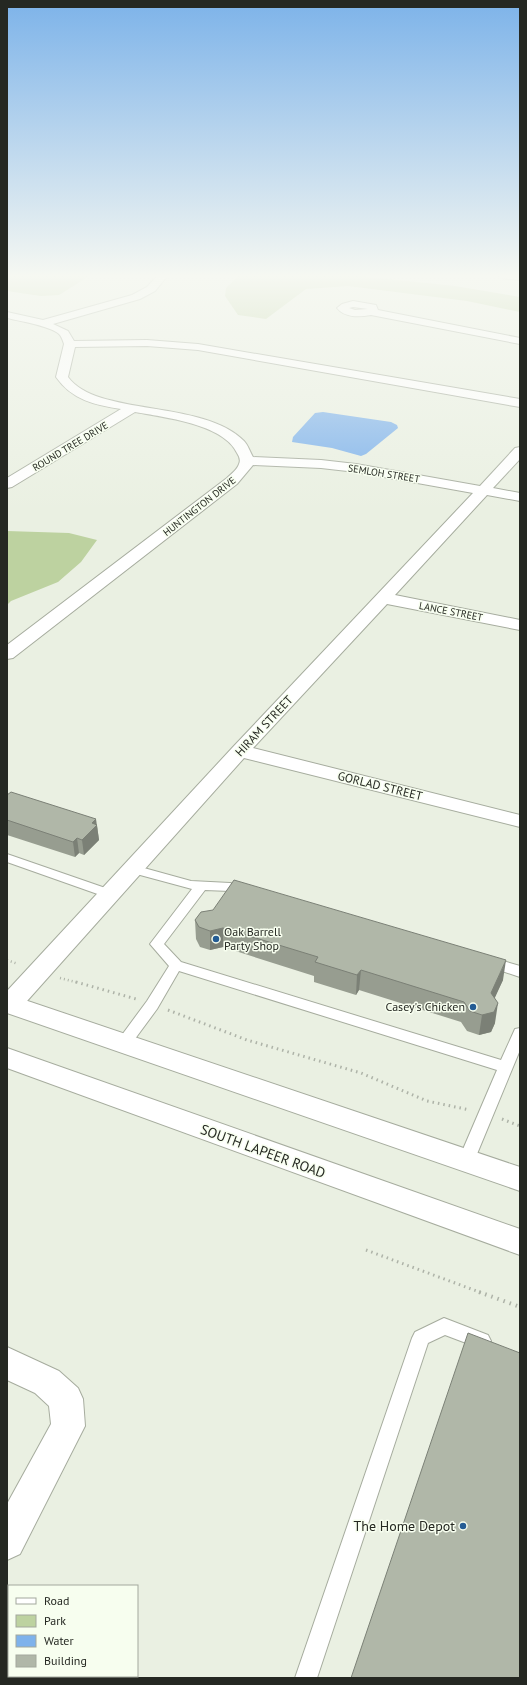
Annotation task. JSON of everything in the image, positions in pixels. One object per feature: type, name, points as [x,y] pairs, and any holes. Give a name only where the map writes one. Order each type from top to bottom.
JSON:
[{"type":"street","points":[[67,354],[62,377],[70,387],[103,402],[191,419],[213,427],[227,434],[239,444],[245,450],[247,461]]},
{"type":"street","points":[[236,354],[520,403]]},
{"type":"street","name":"ROUND TREE DRIVE","points":[[7,484],[132,408]]},
{"type":"street","name":"HIRAM STREET","points":[[9,1003],[240,751],[520,451]]},
{"type":"street","name":"SEMLOH STREET","points":[[247,461],[321,464],[356,468],[520,497]]},
{"type":"street","name":"HUNTINGTON DRIVE","points":[[7,654],[232,481],[245,468],[247,461]]},
{"type":"street","name":"LANCE STREET","points":[[383,598],[520,625]]},
{"type":"street","name":"GORLAD STREET","points":[[240,751],[520,821]]},
{"type":"street","points":[[9,1003],[520,1179]]},
{"type":"street","name":"SOUTH LAPEER ROAD","points":[[7,1058],[520,1242]]},
{"type":"street","points":[[7,1363],[47,1382],[66,1399],[68,1426],[7,1541]]},
{"type":"lane","points":[[7,858],[110,894]]},
{"type":"lane","points":[[133,869],[191,885],[230,887],[260,896]]},
{"type":"lane","points":[[202,885],[158,944],[176,965],[506,1067]]},
{"type":"lane","points":[[478,959],[520,972]]},
{"type":"lane","points":[[124,1043],[152,1005],[176,965]]},
{"type":"lane","points":[[466,1161],[520,1033]]},
{"type":"lane","points":[[306,1678],[421,1338],[444,1326],[499,1348]]},
{"type":"path","points":[[7,960],[23,966]]},
{"type":"path","points":[[56,976],[137,1000]]},
{"type":"path","points":[[167,1010],[248,1040],[361,1073],[428,1101],[468,1110]]},
{"type":"path","points":[[505,1120],[520,1126]]},
{"type":"path","points":[[366,1250],[520,1307]]},
{"type":"green space","points":[[7,531],[69,533],[97,540],[81,562],[58,582],[11,601],[7,605]]},
{"type":"water","points":[[323,412],[391,422],[397,425],[398,428],[366,454],[361,456],[332,448],[292,442],[293,437],[315,413]]},
{"type":"building","points":[[11,792],[96,819],[92,823],[97,825],[82,840],[77,838],[73,842],[7,820],[7,795]]},
{"type":"building","points":[[234,880],[506,960],[491,993],[498,1003],[494,1012],[482,1015],[470,1011],[464,1002],[361,970],[357,975],[315,962],[318,957],[223,928],[210,931],[199,927],[195,920],[201,912],[213,910]]},
{"type":"building","name":"The Home Depot","points":[[468,1333],[520,1353],[520,1678],[351,1678]]},
{"type":"place","name":"Oak Barrell Party Shop","points":[[216,939]]},
{"type":"place","name":"Casey's Chicken","points":[[473,1007]]},
{"type":"place","name":"The Home Depot","points":[[463,1526]]}]
